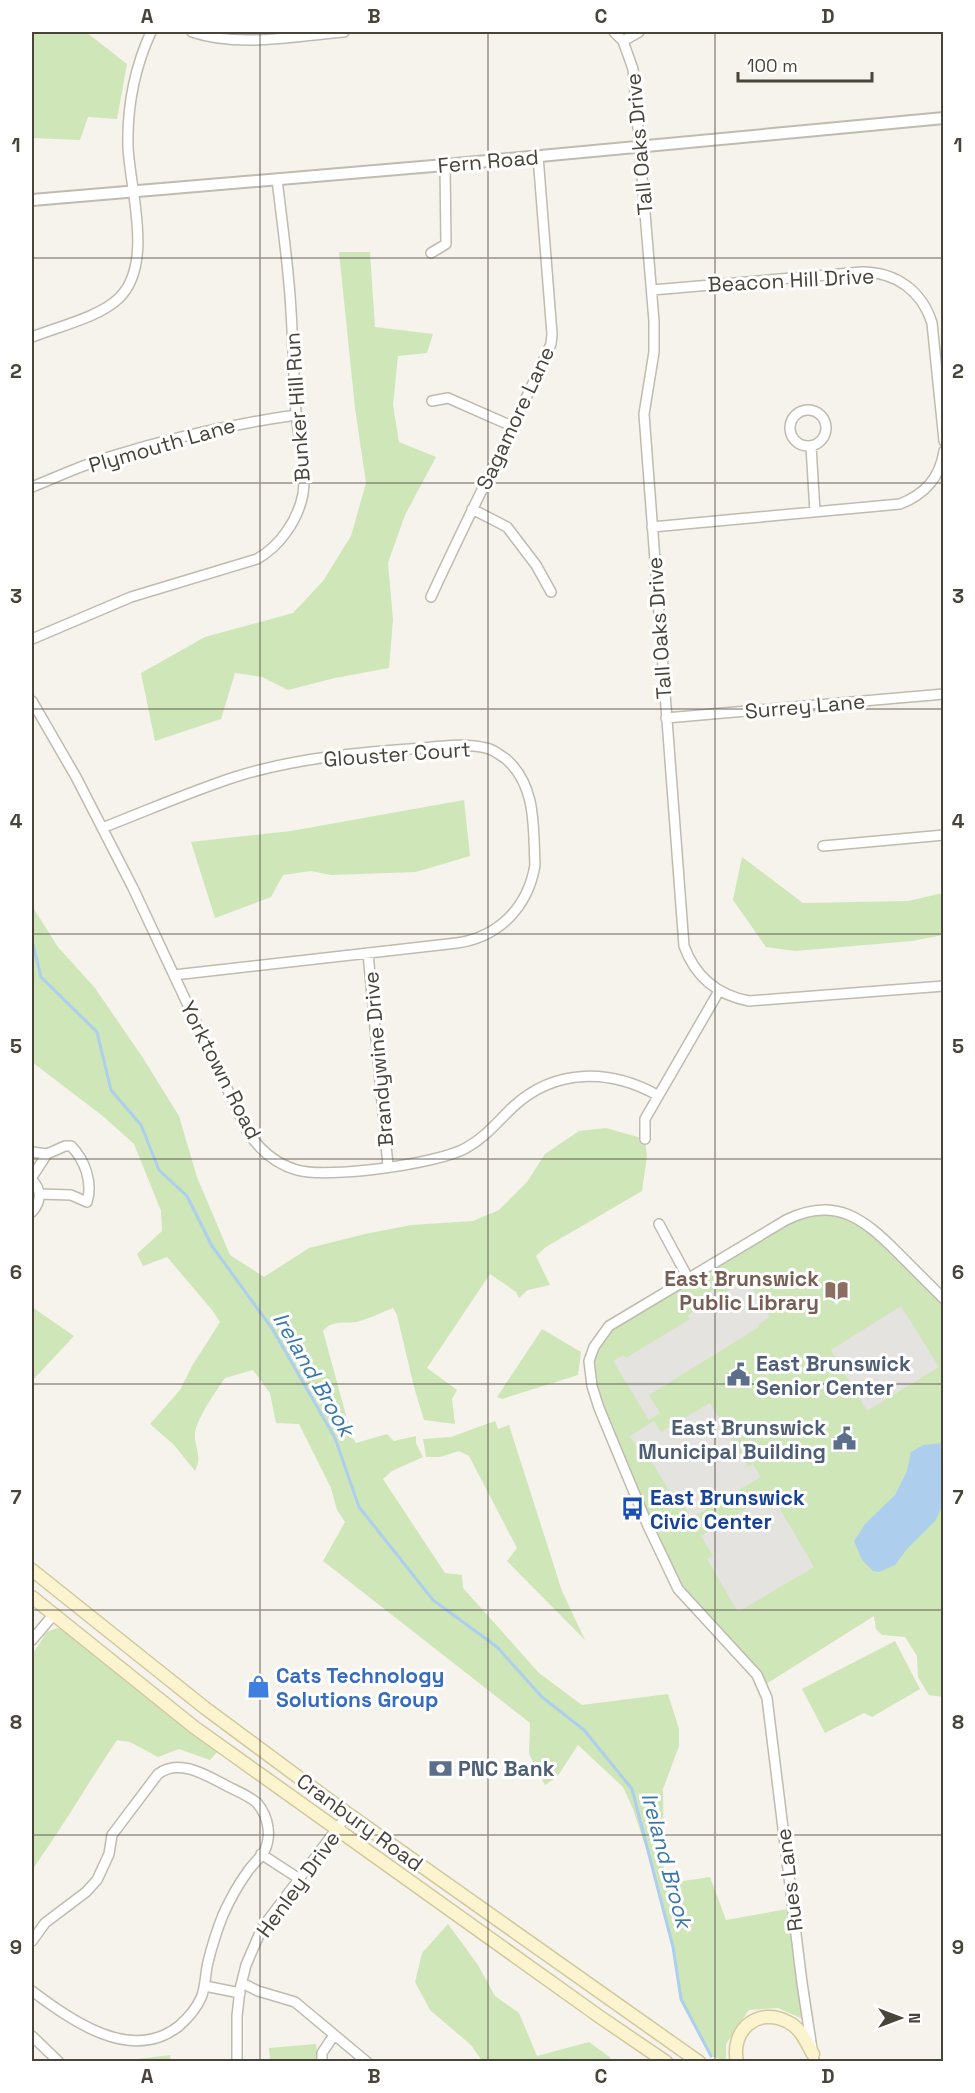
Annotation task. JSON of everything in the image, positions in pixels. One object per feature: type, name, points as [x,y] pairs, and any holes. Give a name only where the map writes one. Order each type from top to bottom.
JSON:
[{"type":"main road","name":"Cranbury Road","points":[[32,1570],[206,1708],[348,1814],[699,2061]]},
{"type":"main road","name":"Cranbury Road","points":[[32,1597],[194,1727],[600,2017],[666,2061]]},
{"type":"main road","points":[[737,2061],[735,2046],[739,2033],[751,2022],[766,2017],[781,2019],[795,2027],[814,2058]]},
{"type":"street","points":[[32,337],[100,311],[118,299],[126,290],[137,255],[138,238],[128,147],[129,120],[138,66],[151,32]]},
{"type":"street","points":[[192,32],[217,38],[248,40],[344,32]]},
{"type":"street","name":"Tall Oaks Drive","points":[[614,32],[622,41],[633,69],[652,290],[654,352],[644,414],[682,938],[686,954],[694,968],[719,991],[741,999],[757,1001],[944,986]]},
{"type":"street","points":[[622,41],[639,32]]},
{"type":"street","name":"Fern Road","points":[[32,200],[445,165],[944,118]]},
{"type":"street","name":"Sagamore Lane","points":[[431,597],[514,427],[551,344],[538,156]]},
{"type":"street","points":[[431,253],[446,244],[445,165]]},
{"type":"street","name":"Bunker Hill Run","points":[[32,639],[130,597],[257,559],[268,553],[280,541],[292,523],[302,496],[304,479],[296,415],[289,285],[277,179]]},
{"type":"street","name":"Beacon Hill Drive","points":[[652,290],[862,272],[877,273],[897,280],[909,287],[919,298],[932,323],[944,441]]},
{"type":"street","points":[[432,401],[448,398],[514,427]]},
{"type":"street","points":[[801,411],[817,412],[825,421],[824,437],[811,446],[799,444],[790,430],[792,419],[801,411]]},
{"type":"street","name":"Plymouth Lane","points":[[32,487],[107,458],[189,435],[249,421],[296,415]]},
{"type":"street","points":[[811,446],[815,512]]},
{"type":"street","points":[[652,527],[894,506],[912,500],[935,479],[944,451]]},
{"type":"street","points":[[472,509],[507,527],[536,566],[551,592]]},
{"type":"street","name":"Surrey Lane","points":[[666,718],[944,694]]},
{"type":"street","name":"Yorktown Road","points":[[32,701],[76,777],[102,828],[243,1123],[252,1139],[265,1152],[288,1167],[315,1173],[331,1173],[430,1161],[466,1148],[487,1134],[525,1097],[558,1081],[582,1076],[606,1077],[630,1082],[657,1095]]},
{"type":"street","name":"Glouster Court","points":[[102,828],[238,776],[287,764],[367,752],[452,746],[486,748],[500,755],[512,765],[528,791],[532,808],[535,865],[528,892],[519,907],[499,927],[474,939],[457,943],[174,975]]},
{"type":"street","points":[[823,846],[944,835]]},
{"type":"street","name":"Brandywine Drive","points":[[368,953],[388,1166]]},
{"type":"street","points":[[645,1139],[645,1119],[657,1095],[719,991]]},
{"type":"street","points":[[32,1152],[47,1154],[65,1146],[71,1146],[88,1176],[91,1190],[87,1202],[71,1195],[40,1194]]},
{"type":"street","points":[[32,1212],[40,1194],[32,1178],[47,1154]]},
{"type":"street","name":"Rues Lane","points":[[814,2058],[806,2011],[767,1698],[757,1675],[690,1605],[678,1589],[648,1526],[599,1408],[591,1386],[589,1361],[594,1347],[609,1326],[794,1216],[809,1212],[833,1211],[856,1218],[870,1226],[944,1299]]},
{"type":"street","points":[[659,1224],[688,1278]]},
{"type":"street","points":[[32,1640],[54,1614]]},
{"type":"street","points":[[32,1941],[45,1923],[86,1892],[97,1880],[109,1854],[112,1836],[162,1771],[174,1767],[190,1769],[256,1803],[266,1817],[267,1843],[233,1894],[222,1916],[208,1964],[205,1986],[199,2002],[185,2020],[167,2033],[138,2041],[117,2038],[67,2017],[32,1991]]},
{"type":"street","name":"Henley Drive","points":[[237,2061],[237,2016],[241,1988],[246,1965],[262,1928],[348,1814]]},
{"type":"street","points":[[261,1854],[298,1878]]},
{"type":"street","points":[[205,1986],[258,1991],[295,2002],[367,2061]]},
{"type":"street","points":[[322,2061],[322,2053],[334,2035]]},
{"type":"street","points":[[32,2036],[59,2061]]},
{"type":"green space","points":[[32,32],[86,32],[127,64],[117,119],[88,117],[80,140],[32,138]]},
{"type":"green space","points":[[339,252],[370,252],[375,327],[433,334],[427,353],[398,356],[393,405],[399,442],[436,457],[405,515],[388,563],[393,620],[389,668],[288,690],[262,677],[235,673],[221,719],[155,741],[141,673],[205,637],[293,613],[323,581],[351,536],[366,483],[355,408]]},
{"type":"green space","points":[[464,800],[470,856],[416,872],[331,875],[311,871],[283,875],[271,897],[215,918],[191,842],[291,831]]},
{"type":"green space","points":[[742,857],[803,903],[908,901],[943,893],[943,935],[912,941],[795,951],[766,947],[733,900]]},
{"type":"green space","points":[[32,906],[58,947],[95,988],[179,1116],[197,1177],[230,1255],[264,1277],[309,1248],[411,1225],[473,1221],[499,1210],[527,1182],[545,1154],[579,1131],[606,1128],[645,1139],[647,1156],[642,1191],[546,1247],[536,1256],[550,1285],[528,1290],[519,1298],[516,1292],[490,1274],[427,1368],[457,1390],[452,1399],[455,1424],[424,1420],[397,1315],[393,1308],[360,1321],[336,1323],[323,1331],[352,1437],[356,1443],[387,1434],[394,1441],[416,1436],[416,1443],[423,1457],[392,1471],[383,1479],[445,1573],[462,1575],[463,1588],[539,1673],[582,1705],[668,1694],[679,1729],[679,1746],[663,1789],[664,1884],[710,1877],[726,1920],[793,1908],[807,2021],[778,2008],[749,2010],[726,2044],[726,2061],[711,2056],[681,1999],[673,1947],[660,1891],[633,1809],[623,1787],[578,1745],[557,1777],[545,1785],[529,1754],[530,1723],[323,1561],[345,1522],[337,1510],[331,1488],[299,1424],[276,1423],[270,1393],[253,1370],[225,1378],[207,1405],[196,1427],[198,1461],[195,1471],[174,1445],[150,1424],[180,1390],[192,1366],[220,1322],[167,1257],[143,1266],[137,1254],[162,1231],[161,1211],[134,1144],[104,1117],[32,1062]]},
{"type":"green space","points":[[809,1212],[856,1218],[943,1299],[943,1697],[929,1695],[918,1677],[917,1656],[905,1637],[882,1635],[876,1629],[874,1616],[763,1686],[678,1589],[592,1386],[594,1347],[609,1326]]},
{"type":"green space","points":[[32,1307],[74,1336],[32,1381]]},
{"type":"green space","points":[[542,1329],[581,1352],[578,1375],[502,1399],[497,1397]]},
{"type":"green space","points":[[495,1421],[498,1429],[509,1425],[562,1591],[585,1640],[507,1561],[517,1548],[469,1456],[459,1451],[440,1457],[426,1457],[423,1439],[451,1437]]},
{"type":"green space","points":[[57,1628],[68,1631],[218,1751],[210,1760],[179,1749],[158,1757],[130,1742],[117,1740],[32,1870],[32,1655],[47,1632]]},
{"type":"green space","points":[[895,1641],[920,1689],[872,1717],[864,1713],[825,1733],[802,1689]]},
{"type":"green space","points":[[448,1924],[478,1965],[495,1996],[519,2013],[537,2056],[589,2042],[611,2058],[605,2062],[482,2061],[471,2045],[430,2010],[415,1982],[422,1953]]},
{"type":"green space","points":[[316,2044],[318,2061],[270,2061],[269,2048]]},
{"type":"green space","points":[[170,2055],[171,2061],[123,2061]]},
{"type":"shaded area","points":[[747,1279],[770,1317],[758,1325],[759,1327],[649,1395],[660,1413],[649,1420],[613,1361],[623,1355],[626,1358],[690,1319],[688,1315],[709,1302],[705,1295],[715,1289],[719,1296]]},
{"type":"shaded area","points":[[901,1306],[939,1367],[867,1411],[831,1350]]},
{"type":"shaded area","points":[[710,1403],[748,1467],[753,1464],[761,1477],[691,1518],[685,1507],[680,1509],[641,1444],[636,1446],[630,1436],[654,1421],[661,1432]]},
{"type":"shaded area","points":[[771,1494],[814,1567],[738,1612],[707,1559],[713,1556],[701,1536]]},
{"type":"water","points":[[943,1443],[943,1503],[936,1520],[907,1549],[895,1565],[879,1572],[873,1571],[862,1560],[854,1541],[866,1523],[895,1495],[907,1471],[911,1452],[923,1445]]},
{"type":"waterway","name":"Ireland Brook","points":[[32,940],[41,977],[97,1032],[111,1090],[141,1125],[159,1170],[187,1196],[212,1246],[273,1330],[335,1438],[359,1507],[433,1600],[497,1647],[542,1697],[584,1730],[632,1789],[673,1947],[681,1999],[711,2056]]},
{"type":"place","name":"East Brunswick Public Library","points":[[837,1290]]},
{"type":"place","name":"East Brunswick Senior Center","points":[[738,1375]]},
{"type":"place","name":"East Brunswick Municipal Building","points":[[844,1439]]},
{"type":"place","name":"East Brunswick Civic Center","points":[[632,1509]]},
{"type":"place","name":"Cats Technology Solutions Group","points":[[258,1687]]},
{"type":"place","name":"PNC Bank","points":[[440,1768]]}]
